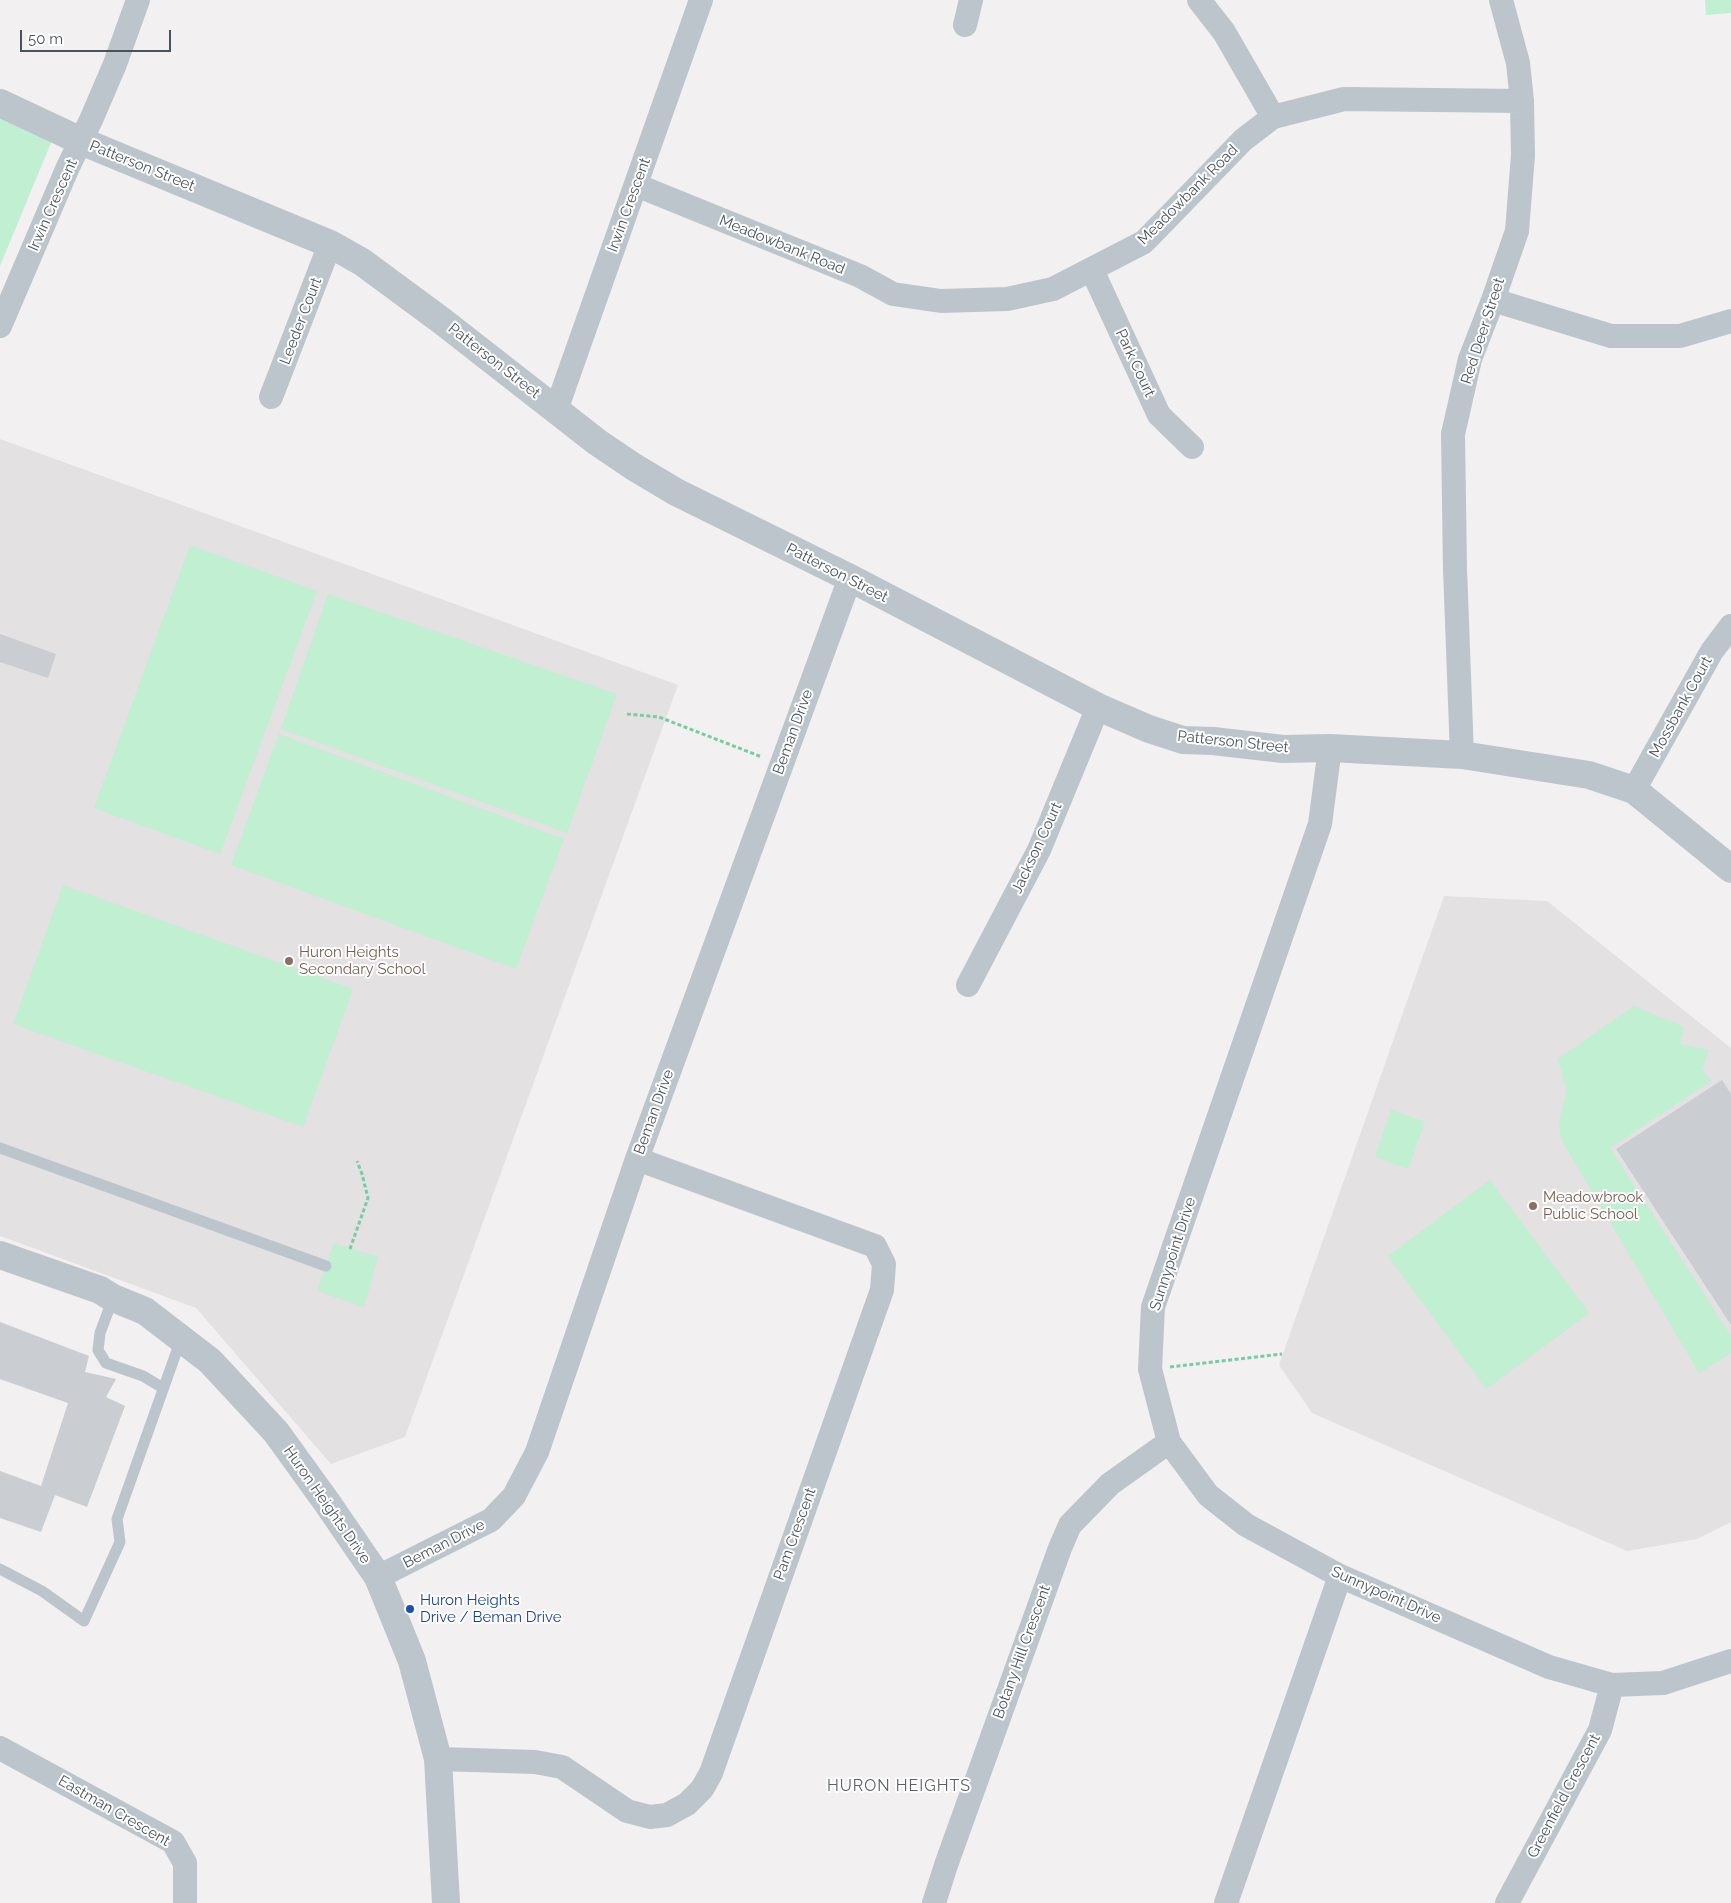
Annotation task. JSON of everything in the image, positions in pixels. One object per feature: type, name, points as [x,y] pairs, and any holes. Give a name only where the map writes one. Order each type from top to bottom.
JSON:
[{"type":"street","name":"Irwin Crescent","points":[[0,326],[114,64],[138,0]]},
{"type":"street","name":"Irwin Crescent","points":[[556,410],[701,0]]},
{"type":"street","points":[[965,25],[971,0]]},
{"type":"street","points":[[1199,0],[1224,32],[1273,117]]},
{"type":"street","name":"Red Deer Street","points":[[1462,756],[1455,570],[1453,434],[1470,359],[1517,231],[1523,155],[1522,101],[1518,63],[1501,0]]},
{"type":"street","name":"Meadowbank Road","points":[[636,185],[860,276],[893,294],[940,301],[1007,299],[1053,289],[1144,242],[1244,140],[1273,117],[1344,100],[1522,101]]},
{"type":"street","name":"Patterson Street","points":[[0,104],[81,141],[330,244],[362,262],[442,321],[597,442],[634,467],[676,492],[850,578],[1098,707],[1149,729],[1183,740],[1213,741],[1283,749],[1330,748],[1462,756],[1589,775],[1634,790],[1731,868]]},
{"type":"street","name":"Leeder Court","points":[[271,397],[330,244]]},
{"type":"street","name":"Park Court","points":[[1092,270],[1159,415],[1192,447]]},
{"type":"street","points":[[1493,300],[1611,336],[1680,336],[1731,321]]},
{"type":"street","name":"Beman Drive","points":[[378,1577],[491,1520],[514,1496],[537,1452],[636,1159],[850,578]]},
{"type":"street","name":"Mossbank Court","points":[[1634,790],[1712,651],[1731,626]]},
{"type":"street","name":"Jackson Court","points":[[968,986],[1040,850],[1098,707]]},
{"type":"street","name":"Sunnypoint Drive","points":[[1330,748],[1320,824],[1153,1307],[1150,1370],[1169,1442],[1208,1495],[1246,1525],[1340,1576],[1549,1667],[1612,1685],[1663,1683],[1731,1662]]},
{"type":"street","name":"Pam Crescent","points":[[438,1759],[535,1762],[562,1768],[627,1811],[650,1817],[667,1815],[687,1804],[702,1789],[711,1773],[882,1290],[884,1264],[875,1246],[636,1159]]},
{"type":"street","name":"Huron Heights Drive","points":[[0,1255],[92,1288],[145,1311],[210,1361],[276,1432],[378,1577],[412,1661],[438,1759],[446,1903]]},
{"type":"street","name":"Botany Hill Crescent","points":[[934,1903],[959,1828],[1070,1525],[1110,1484],[1169,1442]]},
{"type":"street","points":[[1226,1903],[1340,1576]]},
{"type":"street","name":"Greenfield Crescent","points":[[1507,1903],[1600,1730],[1612,1685]]},
{"type":"street","name":"Eastman Crescent","points":[[0,1748],[174,1842],[185,1863],[185,1903]]},
{"type":"lane","points":[[1,1153],[326,1266]]},
{"type":"lane","points":[[113,1298],[100,1333],[98,1350],[106,1363],[143,1376],[163,1388]]},
{"type":"lane","points":[[0,1570],[42,1591],[84,1620],[120,1542],[118,1519],[181,1339]]},
{"type":"path","points":[[627,714],[659,717],[781,764]]},
{"type":"path","points":[[350,1248],[368,1198],[362,1174],[356,1161]]},
{"type":"path","points":[[1150,1370],[1282,1354]]},
{"type":"shaded area","name":"Huron Heights Secondary School","points":[[0,439],[678,685],[405,1437],[331,1464],[196,1308],[0,1236]]},
{"type":"shaded area","name":"Meadowbrook Public School","points":[[1444,896],[1547,901],[1731,1048],[1731,1522],[1697,1539],[1627,1551],[1312,1413],[1279,1365]]},
{"type":"green space","points":[[1705,0],[1731,0],[1731,13],[1706,15]]},
{"type":"green space","points":[[0,114],[53,138],[0,266]]},
{"type":"green space","points":[[190,545],[317,591],[220,854],[94,808]]},
{"type":"green space","points":[[328,594],[617,694],[567,833],[281,729]]},
{"type":"green space","points":[[279,734],[564,839],[516,969],[231,865]]},
{"type":"green space","points":[[63,885],[353,989],[303,1127],[13,1024]]},
{"type":"green space","points":[[1634,1006],[1684,1027],[1680,1044],[1709,1050],[1702,1069],[1711,1081],[1610,1148],[1731,1336],[1731,1353],[1699,1373],[1561,1139],[1559,1121],[1567,1091],[1558,1059]]},
{"type":"green space","points":[[1391,1110],[1425,1122],[1408,1169],[1375,1157]]},
{"type":"green space","points":[[1490,1180],[1589,1313],[1486,1389],[1388,1256]]},
{"type":"green space","points":[[334,1243],[378,1257],[364,1307],[317,1291]]},
{"type":"building","points":[[0,634],[56,654],[48,678],[0,662]]},
{"type":"building","points":[[1722,1080],[1731,1094],[1731,1325],[1616,1149]]},
{"type":"building","points":[[0,1322],[89,1356],[85,1372],[116,1379],[106,1397],[125,1406],[87,1507],[55,1495],[41,1532],[0,1518],[0,1471],[41,1486],[68,1403],[0,1379]]},
{"type":"place","name":"Huron Heights Secondary School","points":[[289,961]]},
{"type":"place","name":"Meadowbrook Public School","points":[[1533,1206]]},
{"type":"place","name":"Huron Heights Drive / Beman Drive","points":[[410,1609]]},
{"type":"district","name":"HURON HEIGHTS","points":[[899,1786]]}]
